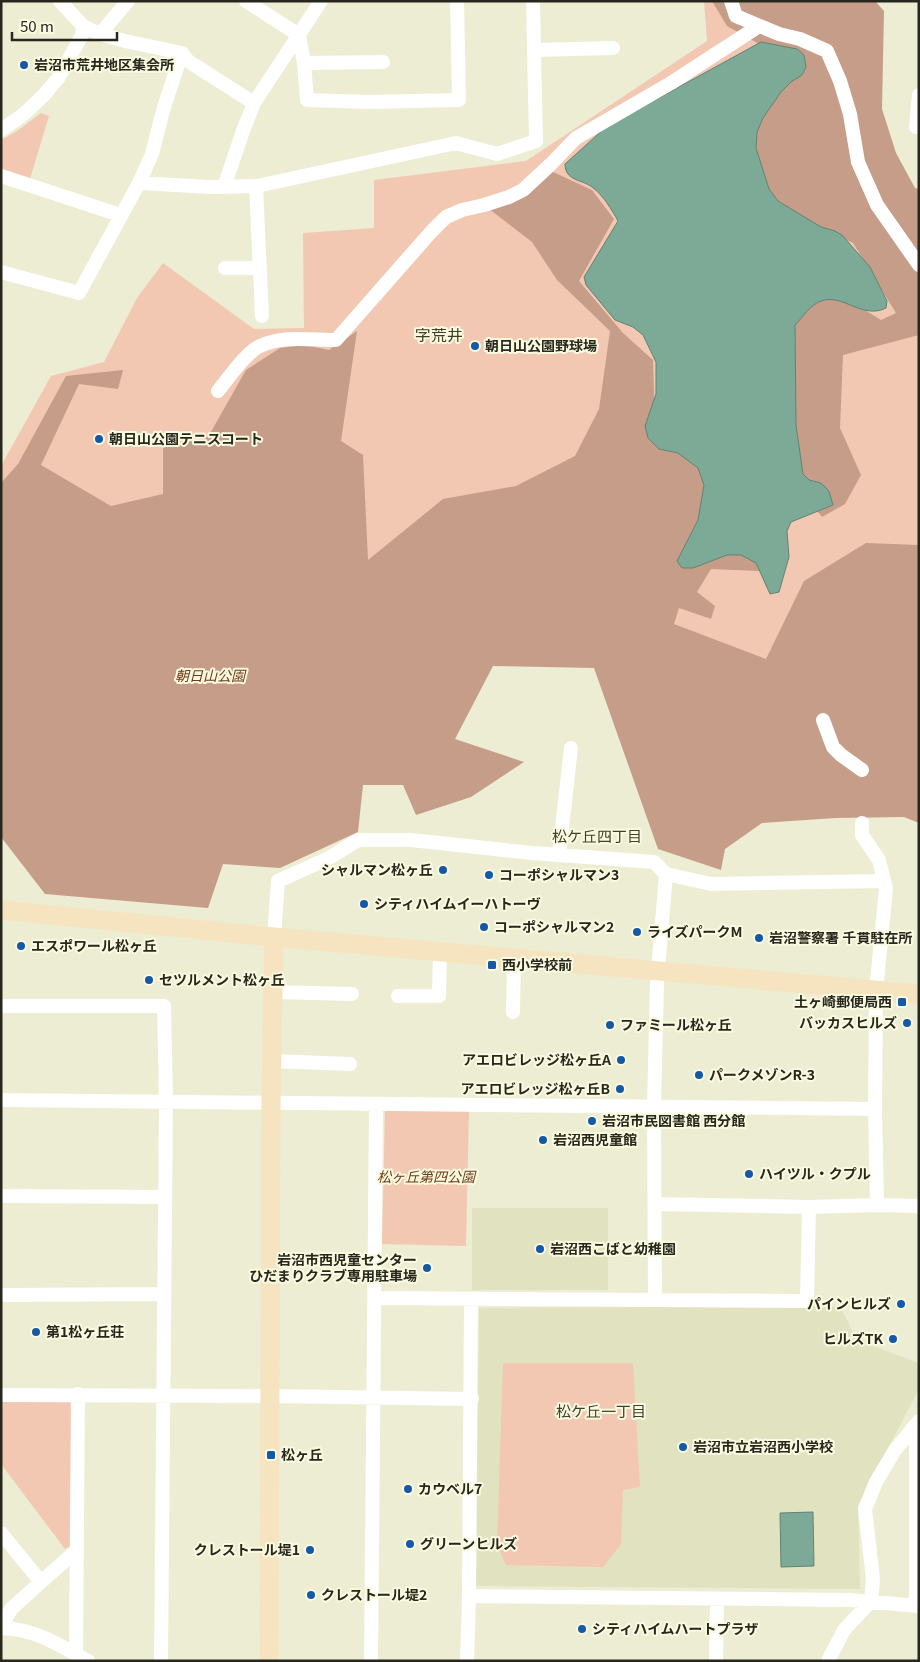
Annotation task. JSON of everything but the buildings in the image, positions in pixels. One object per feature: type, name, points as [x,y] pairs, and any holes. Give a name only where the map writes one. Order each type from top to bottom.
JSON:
[{"type":"street","points":[[60,1],[83,26],[100,34],[182,53],[188,61],[254,103]]},
{"type":"street","points":[[100,34],[128,1]]},
{"type":"street","points":[[246,1],[299,36],[304,63],[307,100],[369,102],[459,100],[457,1]]},
{"type":"street","points":[[224,187],[254,103],[321,1]]},
{"type":"street","points":[[139,183],[224,187],[256,186],[456,142],[497,154],[536,141],[533,1]]},
{"type":"street","points":[[731,1],[736,16],[779,34],[800,39],[827,51],[840,81],[850,114],[858,162],[877,206],[919,265]]},
{"type":"street","points":[[3,127],[24,114],[59,77],[82,35],[83,26]]},
{"type":"street","points":[[218,391],[258,346],[283,339],[336,340],[446,217],[462,210],[509,197],[523,190],[576,138],[672,83],[759,26]]},
{"type":"street","points":[[534,50],[612,48]]},
{"type":"street","points":[[1,272],[79,293],[139,183],[152,154],[164,107],[182,53]]},
{"type":"street","points":[[304,63],[383,62]]},
{"type":"street","points":[[919,95],[916,126],[919,127]]},
{"type":"street","points":[[1,176],[120,215]]},
{"type":"street","points":[[256,186],[262,316]]},
{"type":"street","points":[[225,268],[260,268]]},
{"type":"street","points":[[823,720],[833,747],[862,770]]},
{"type":"street","points":[[559,854],[570,748]]},
{"type":"street","points":[[862,823],[862,834],[879,860],[886,889],[876,990],[875,1109],[878,1205]]},
{"type":"street","points":[[269,1661],[271,1102],[274,936],[278,881],[329,858],[358,840],[411,840],[532,853],[654,862],[666,874],[710,884],[884,881]]},
{"type":"street","points":[[655,1299],[654,1106],[657,972],[666,874]]},
{"type":"street","points":[[1,910],[657,972],[919,994]]},
{"type":"street","points":[[398,996],[439,996],[440,951]]},
{"type":"street","points":[[513,1012],[514,957]]},
{"type":"street","points":[[273,992],[352,994]]},
{"type":"street","points":[[1,1006],[164,1006],[166,1102],[161,1661]]},
{"type":"street","points":[[272,1061],[350,1064]]},
{"type":"street","points":[[1,1100],[875,1109]]},
{"type":"street","points":[[371,1661],[376,1104]]},
{"type":"street","points":[[1,1196],[165,1196]]},
{"type":"street","points":[[656,1204],[809,1207],[919,1206]]},
{"type":"street","points":[[375,1298],[807,1300],[809,1207]]},
{"type":"street","points":[[1,1295],[164,1294]]},
{"type":"street","points":[[467,1661],[472,1399],[471,1299]]},
{"type":"street","points":[[1,1394],[472,1399]]},
{"type":"street","points":[[78,1394],[77,1550],[82,1657]]},
{"type":"street","points":[[469,1596],[871,1601],[918,1606],[917,1423]]},
{"type":"street","points":[[828,1661],[844,1630],[871,1601],[872,1579],[865,1509],[876,1482],[895,1450],[917,1423]]},
{"type":"street","points":[[1,1533],[41,1582]]},
{"type":"street","points":[[77,1550],[10,1609],[1,1628],[29,1631],[44,1636],[82,1657]]},
{"type":"street","points":[[716,1661],[717,1599]]},
{"type":"shaded area","points":[[761,42],[797,49],[804,55],[806,67],[802,75],[781,92],[763,118],[757,132],[756,148],[769,189],[778,201],[821,227],[842,235],[870,267],[887,301],[886,308],[869,311],[837,300],[821,301],[810,308],[795,325],[796,425],[803,474],[809,480],[821,483],[829,491],[833,505],[791,522],[787,531],[789,557],[779,592],[770,594],[756,563],[741,555],[727,555],[693,568],[682,568],[677,561],[698,520],[704,485],[698,468],[678,453],[659,449],[648,438],[645,426],[656,394],[656,362],[643,335],[633,327],[615,320],[586,285],[584,277],[618,221],[600,194],[588,184],[571,177],[566,170],[565,164],[606,127]]},
{"type":"shaded area","name":"岩沼西こばと幼稚園","points":[[472,1208],[608,1208],[608,1290],[472,1290]]},
{"type":"shaded area","name":"岩沼市立岩沼西小学校","points":[[840,1306],[857,1340],[919,1363],[919,1389],[858,1505],[860,1589],[476,1586],[479,1308]]},
{"type":"shaded area","points":[[813,1512],[814,1566],[781,1567],[780,1513]]},
{"type":"green space","points":[[704,1],[770,1],[919,248],[919,662],[634,661],[1,558],[1,466],[51,376],[104,362],[137,298],[163,263],[254,329],[304,328],[303,233],[374,228],[374,180],[526,161],[707,41]]},
{"type":"green space","points":[[712,1],[875,1],[884,11],[882,109],[896,153],[915,188],[919,189],[919,335],[843,355],[840,428],[861,475],[845,504],[822,517],[793,481],[792,332],[801,305],[834,291],[881,320],[896,313],[853,243],[770,204],[751,126],[798,66],[727,26]]},
{"type":"green space","points":[[41,113],[49,116],[30,179],[1,171],[1,140]]},
{"type":"green space","name":"朝日山公園","points":[[551,171],[592,190],[614,219],[579,281],[623,333],[653,360],[655,421],[714,484],[741,552],[783,572],[711,569],[697,592],[715,606],[711,619],[679,608],[674,624],[766,659],[804,581],[866,543],[919,545],[919,823],[904,817],[835,818],[762,823],[725,849],[721,870],[658,849],[594,668],[493,666],[455,739],[524,762],[471,797],[416,815],[403,785],[363,785],[358,832],[280,868],[223,864],[208,908],[45,894],[1,837],[1,483],[18,464],[66,376],[123,370],[118,389],[79,384],[41,465],[111,506],[163,494],[163,448],[208,437],[246,370],[280,348],[305,345],[329,350],[357,331],[341,441],[363,455],[368,560],[443,499],[516,486],[575,456],[599,409],[610,331],[557,280],[532,242],[484,205]]},
{"type":"green space","name":"松ヶ丘第四公園","points":[[385,1108],[469,1110],[466,1246],[382,1244]]},
{"type":"green space","points":[[503,1363],[633,1363],[640,1487],[623,1490],[621,1544],[603,1567],[506,1565],[497,1545]]},
{"type":"green space","points":[[1,1401],[68,1401],[74,1406],[74,1544],[65,1549],[1,1464]]},
{"type":"place","name":"岩沼市荒井地区集会所","points":[[24,65]]},
{"type":"place","name":"朝日山公園野球場","points":[[475,346]]},
{"type":"place","name":"朝日山公園テニスコート","points":[[99,439]]},
{"type":"place","name":"シャルマン松ヶ丘","points":[[443,870]]},
{"type":"place","name":"コーポシャルマン3","points":[[489,875]]},
{"type":"place","name":"シティハイムイーハトーヴ","points":[[364,904]]},
{"type":"place","name":"コーポシャルマン2","points":[[484,927]]},
{"type":"place","name":"ライズパークM","points":[[637,932]]},
{"type":"place","name":"岩沼警察署 千貫駐在所","points":[[759,938]]},
{"type":"place","name":"エスポワール松ヶ丘","points":[[21,946]]},
{"type":"place","name":"西小学校前","points":[[492,965]]},
{"type":"place","name":"セツルメント松ヶ丘","points":[[149,980]]},
{"type":"place","name":"土ヶ崎郵便局西","points":[[902,1002]]},
{"type":"place","name":"バッカスヒルズ","points":[[907,1023]]},
{"type":"place","name":"ファミール松ヶ丘","points":[[610,1025]]},
{"type":"place","name":"アエロビレッジ松ヶ丘A","points":[[621,1060]]},
{"type":"place","name":"パークメゾンR-3","points":[[699,1075]]},
{"type":"place","name":"アエロビレッジ松ヶ丘B","points":[[620,1089]]},
{"type":"place","name":"岩沼市民図書館 西分館","points":[[592,1121]]},
{"type":"place","name":"岩沼西児童館","points":[[543,1140]]},
{"type":"place","name":"ハイツル・クプル","points":[[749,1174]]},
{"type":"place","name":"岩沼西こばと幼稚園","points":[[540,1249]]},
{"type":"place","name":"岩沼市西児童センター ひだまりクラブ専用駐車場","points":[[427,1268]]},
{"type":"place","name":"パインヒルズ","points":[[901,1304]]},
{"type":"place","name":"第1松ヶ丘荘","points":[[36,1332]]},
{"type":"place","name":"ヒルズTK","points":[[893,1339]]},
{"type":"place","name":"岩沼市立岩沼西小学校","points":[[683,1447]]},
{"type":"place","name":"松ヶ丘","points":[[271,1455]]},
{"type":"place","name":"カウベル7","points":[[408,1489]]},
{"type":"place","name":"グリーンヒルズ","points":[[410,1544]]},
{"type":"place","name":"クレストール堤1","points":[[310,1550]]},
{"type":"place","name":"クレストール堤2","points":[[311,1595]]},
{"type":"place","name":"シティハイムハートプラザ","points":[[582,1629]]},
{"type":"district","name":"字荒井","points":[[439,335]]},
{"type":"district","name":"松ケ丘四丁目","points":[[597,837]]},
{"type":"district","name":"松ケ丘一丁目","points":[[601,1412]]}]
